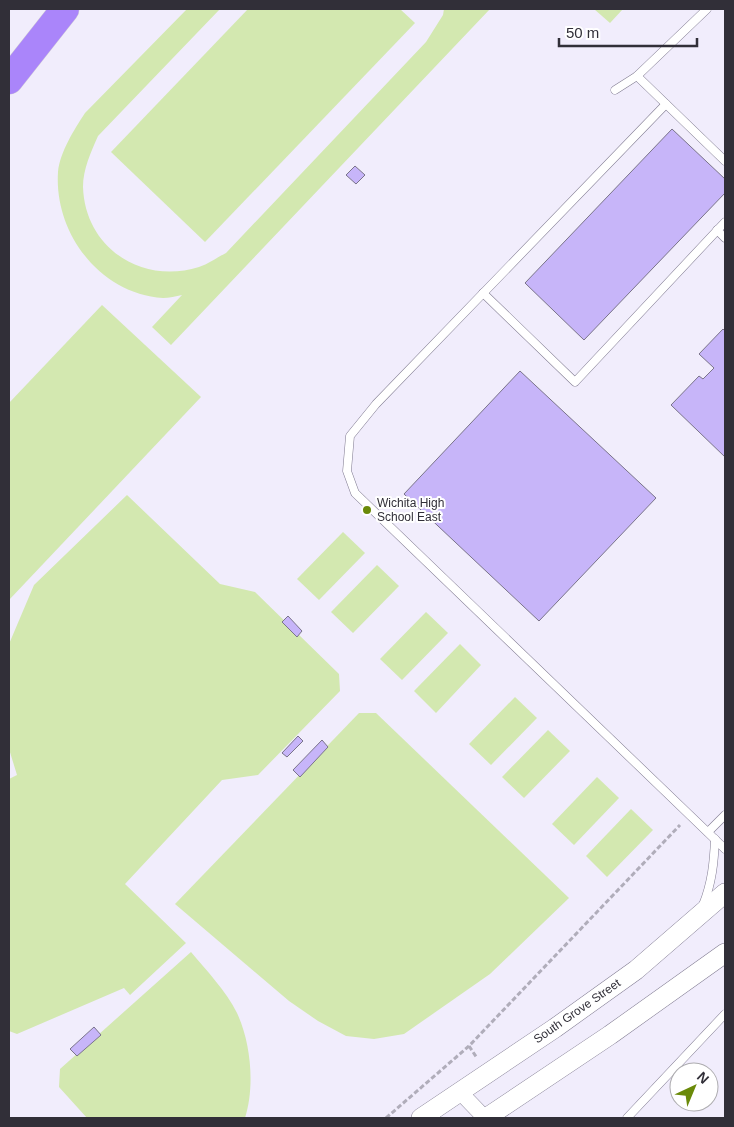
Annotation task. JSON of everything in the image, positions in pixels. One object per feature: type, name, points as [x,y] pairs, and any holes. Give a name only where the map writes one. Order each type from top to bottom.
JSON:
[{"type":"highway","points":[[9,64],[61,9]]},
{"type":"highway","points":[[9,80],[65,9]]},
{"type":"street","name":"South Grove Street","points":[[421,1118],[555,1028],[636,970],[725,893]]},
{"type":"street","points":[[459,1091],[485,1118],[625,1025],[725,953]]},
{"type":"lane","points":[[615,90],[637,76],[707,9]]},
{"type":"lane","points":[[637,76],[725,161]]},
{"type":"lane","points":[[666,104],[376,404],[350,436],[347,471],[355,493],[725,849]]},
{"type":"lane","points":[[483,294],[575,382],[725,222]]},
{"type":"lane","points":[[717,230],[725,238]]},
{"type":"lane","points":[[708,832],[725,814]]},
{"type":"lane","points":[[698,918],[709,891],[714,866],[715,839]]},
{"type":"lane","points":[[628,1118],[725,1014]]},
{"type":"path","points":[[386,1118],[469,1046],[680,825]]},
{"type":"path","points":[[469,1046],[477,1058]]},
{"type":"green space","points":[[187,9],[220,9],[98,136],[83,180],[86,209],[94,228],[106,244],[120,257],[138,266],[157,271],[178,271],[199,267],[226,253],[426,42],[443,15],[444,9],[490,9],[171,345],[152,327],[182,295],[163,298],[140,294],[119,285],[101,272],[85,256],[73,238],[64,217],[59,195],[58,172],[65,149],[85,113]]},
{"type":"green space","points":[[248,9],[400,9],[415,23],[205,242],[111,152]]},
{"type":"green space","points":[[594,9],[623,9],[610,23]]},
{"type":"green space","points":[[102,305],[201,397],[9,600],[9,403]]},
{"type":"green space","points":[[127,495],[220,584],[255,592],[339,674],[340,691],[258,775],[222,780],[125,884],[186,943],[130,995],[124,988],[17,1034],[9,1031],[9,779],[17,775],[9,749],[9,644],[34,585]]},
{"type":"green space","points":[[343,532],[365,553],[319,600],[297,579]]},
{"type":"green space","points":[[377,565],[399,586],[353,633],[331,612]]},
{"type":"green space","points":[[426,612],[448,633],[402,680],[380,659]]},
{"type":"green space","points":[[460,644],[481,665],[436,713],[414,691]]},
{"type":"green space","points":[[515,697],[537,718],[491,765],[469,744]]},
{"type":"green space","points":[[359,713],[376,713],[569,898],[490,974],[404,1034],[374,1039],[346,1036],[318,1021],[289,1001],[175,904]]},
{"type":"green space","points":[[548,730],[570,751],[524,798],[502,777]]},
{"type":"green space","points":[[597,777],[619,798],[574,845],[552,824]]},
{"type":"green space","points":[[631,809],[653,830],[607,877],[586,856]]},
{"type":"green space","points":[[191,952],[216,981],[237,1013],[242,1025],[246,1038],[251,1079],[245,1118],[87,1118],[59,1087],[60,1069]]},
{"type":"building","points":[[672,129],[725,179],[725,193],[584,340],[525,283]]},
{"type":"building","points":[[355,166],[365,175],[356,184],[346,175]]},
{"type":"building","points":[[723,329],[725,331],[725,457],[671,405],[699,376],[703,379],[714,368],[699,354]]},
{"type":"building","points":[[520,371],[656,498],[539,621],[404,494]]},
{"type":"building","points":[[288,616],[302,631],[297,637],[282,622]]},
{"type":"building","points":[[298,736],[303,741],[287,757],[282,753]]},
{"type":"building","points":[[322,740],[328,747],[300,777],[293,770]]},
{"type":"building","points":[[94,1027],[101,1035],[77,1056],[70,1049]]},
{"type":"place","name":"Wichita High School East","points":[[367,510]]}]
